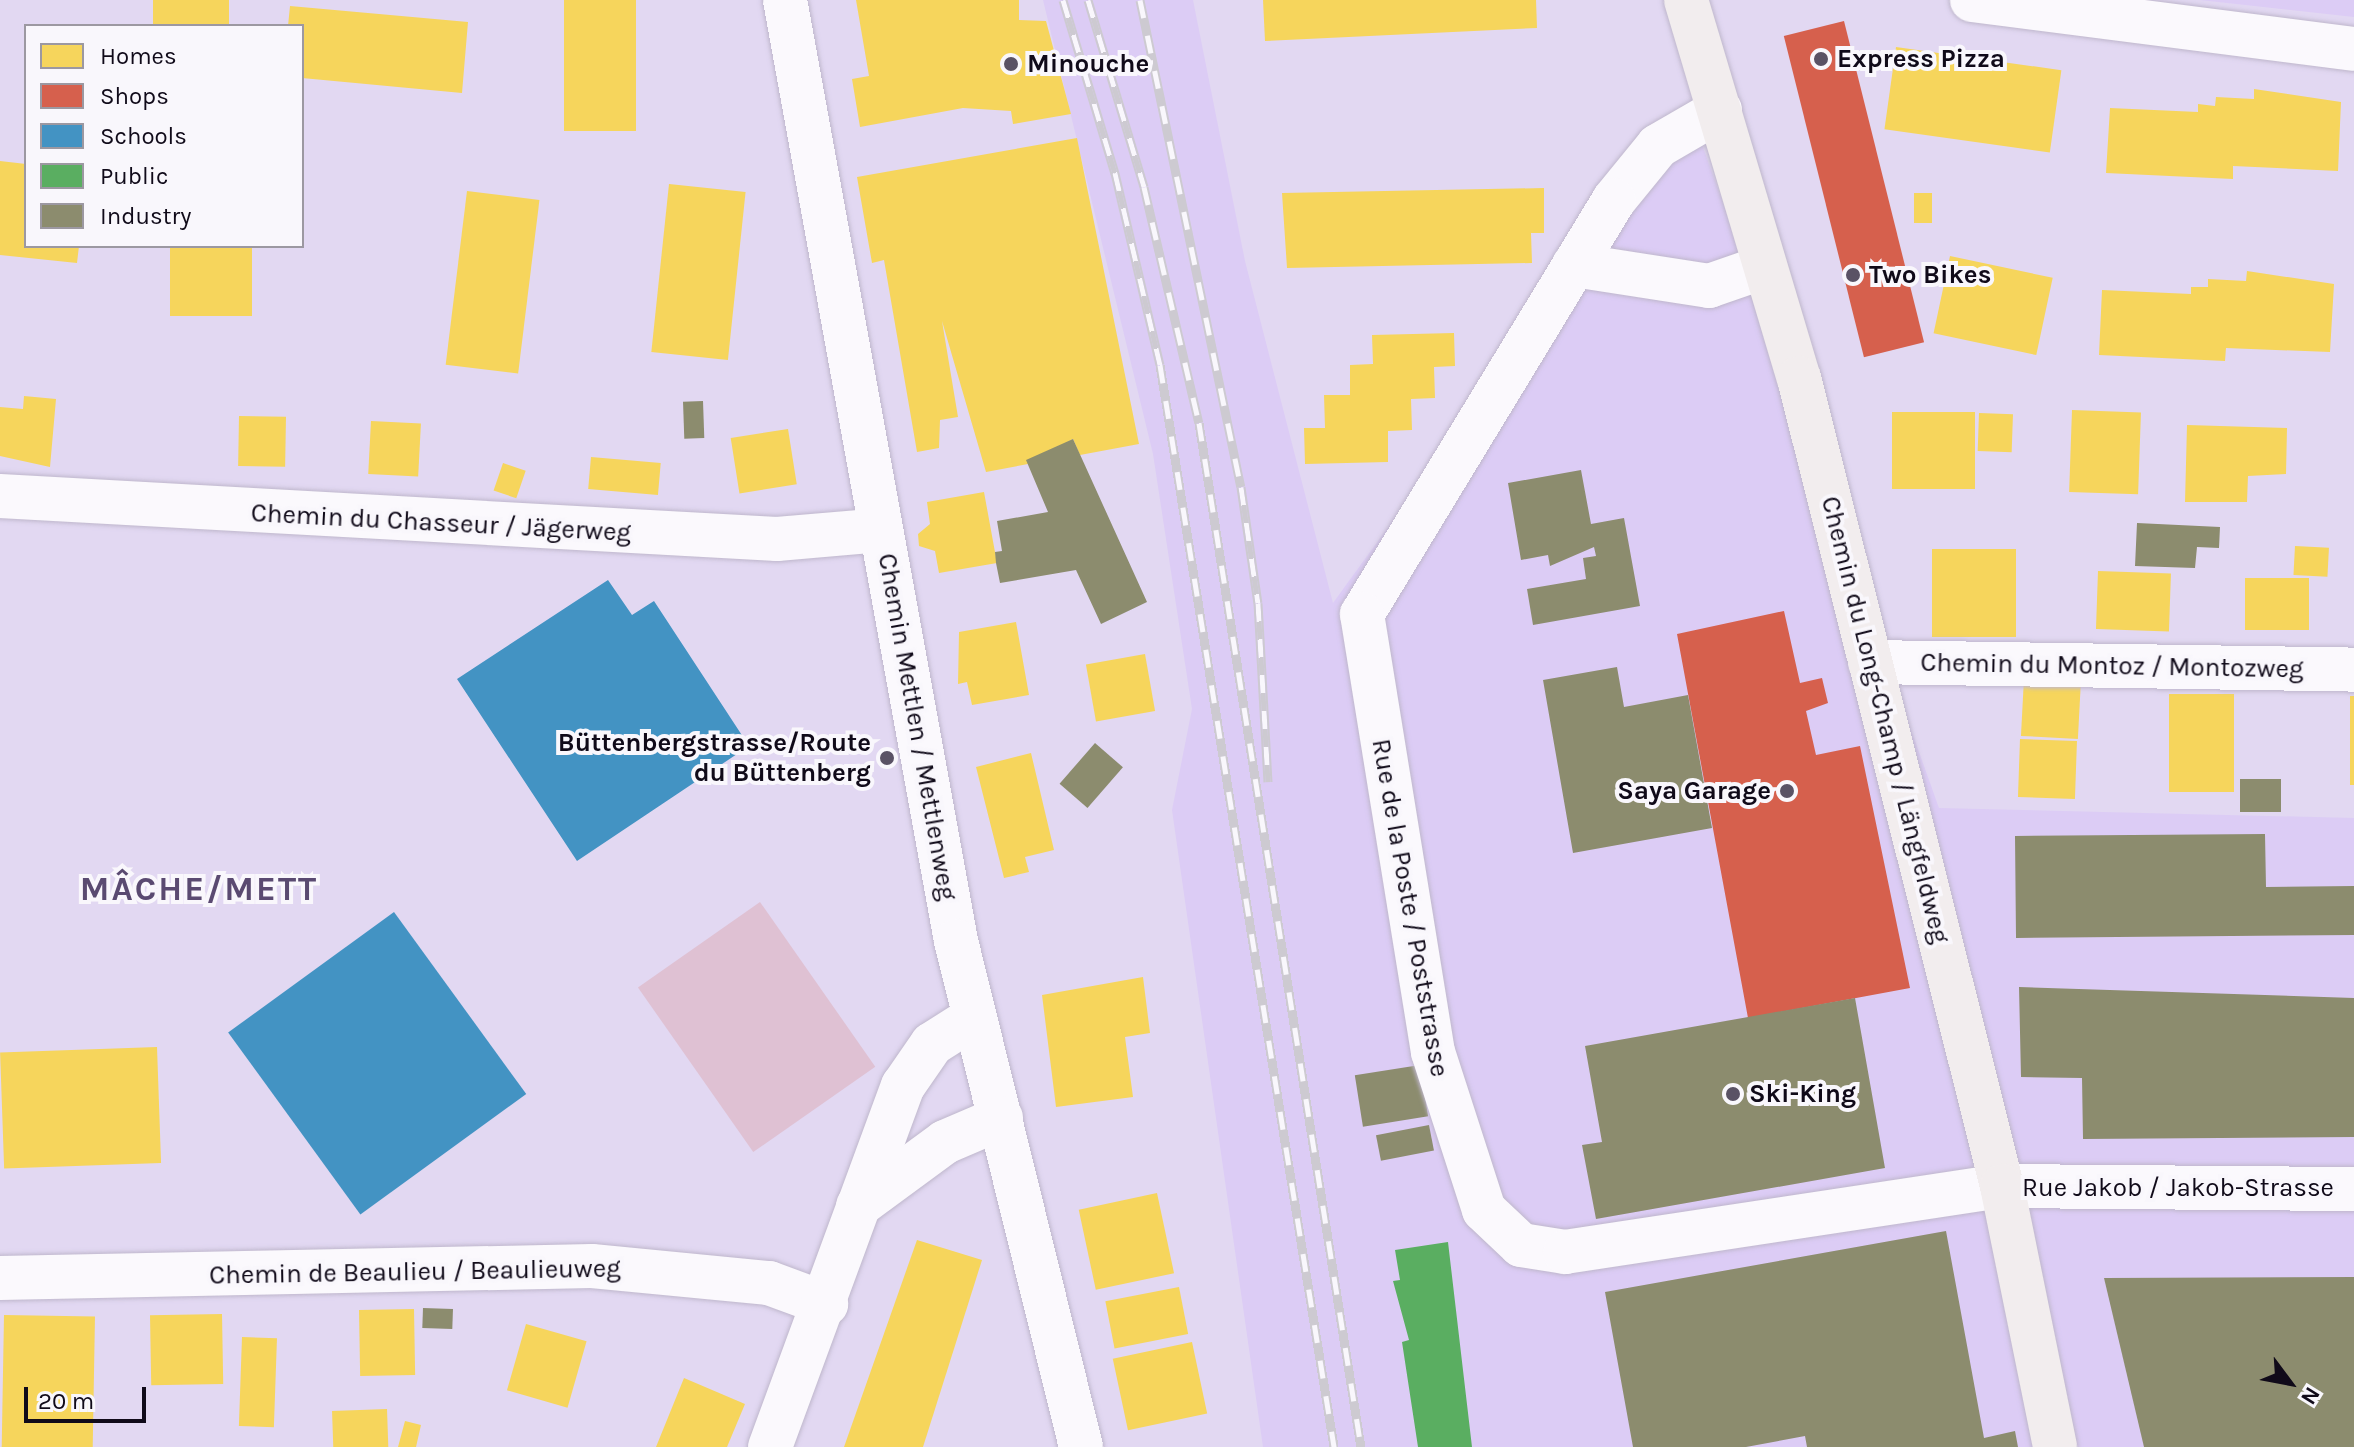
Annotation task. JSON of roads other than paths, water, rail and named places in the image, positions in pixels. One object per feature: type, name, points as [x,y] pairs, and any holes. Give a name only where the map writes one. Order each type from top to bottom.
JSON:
[{"type":"main road","name":"Chemin du Long-Champ / Längfeldweg","points":[[1686,0],[1764,267],[1870,662],[2002,1186],[2055,1447]]},
{"type":"street","name":"Chemin Mettlen / Mettlenweg","points":[[785,0],[973,1018],[1001,1118],[1081,1447]]},
{"type":"street","points":[[1972,0],[2354,49]]},
{"type":"street","name":"Rue de la Poste / Poststrasse","points":[[1720,110],[1658,146],[1574,265],[1362,614],[1433,1052],[1484,1210],[1521,1245],[1565,1252],[2002,1186]]},
{"type":"street","points":[[1574,265],[1709,286],[1764,267]]},
{"type":"street","name":"Chemin du Chasseur / Jägerweg","points":[[0,496],[777,539],[881,530]]},
{"type":"street","name":"Chemin du Montoz / Montozweg","points":[[1870,662],[2354,670]]},
{"type":"street","points":[[770,1447],[826,1304],[858,1206],[903,1086],[932,1044],[973,1018]]},
{"type":"street","points":[[858,1206],[905,1167],[1001,1118]]},
{"type":"street","name":"Rue Jakob / Jakob-Strasse","points":[[2002,1186],[2354,1189]]},
{"type":"street","name":"Chemin de Beaulieu / Beaulieuweg","points":[[0,1278],[592,1266],[769,1283],[826,1304]]},
{"type":"railway","points":[[1063,0],[1115,173],[1160,365],[1334,1447]]},
{"type":"railway","points":[[1088,0],[1144,187],[1199,423],[1361,1447]]},
{"type":"railway","points":[[1140,0],[1241,487],[1258,603],[1268,782]]},
{"type":"place","name":"Express Pizza","points":[[1821,59]]},
{"type":"place","name":"Minouche","points":[[1011,64]]},
{"type":"place","name":"Two Bikes","points":[[1853,275]]},
{"type":"place","name":"Büttenbergstrasse/Route du Büttenberg","points":[[887,758]]},
{"type":"place","name":"Saya Garage","points":[[1787,791]]},
{"type":"place","name":"Ski-King","points":[[1733,1094]]},
{"type":"district","name":"MÂCHE/METT","points":[[199,890]]}]
